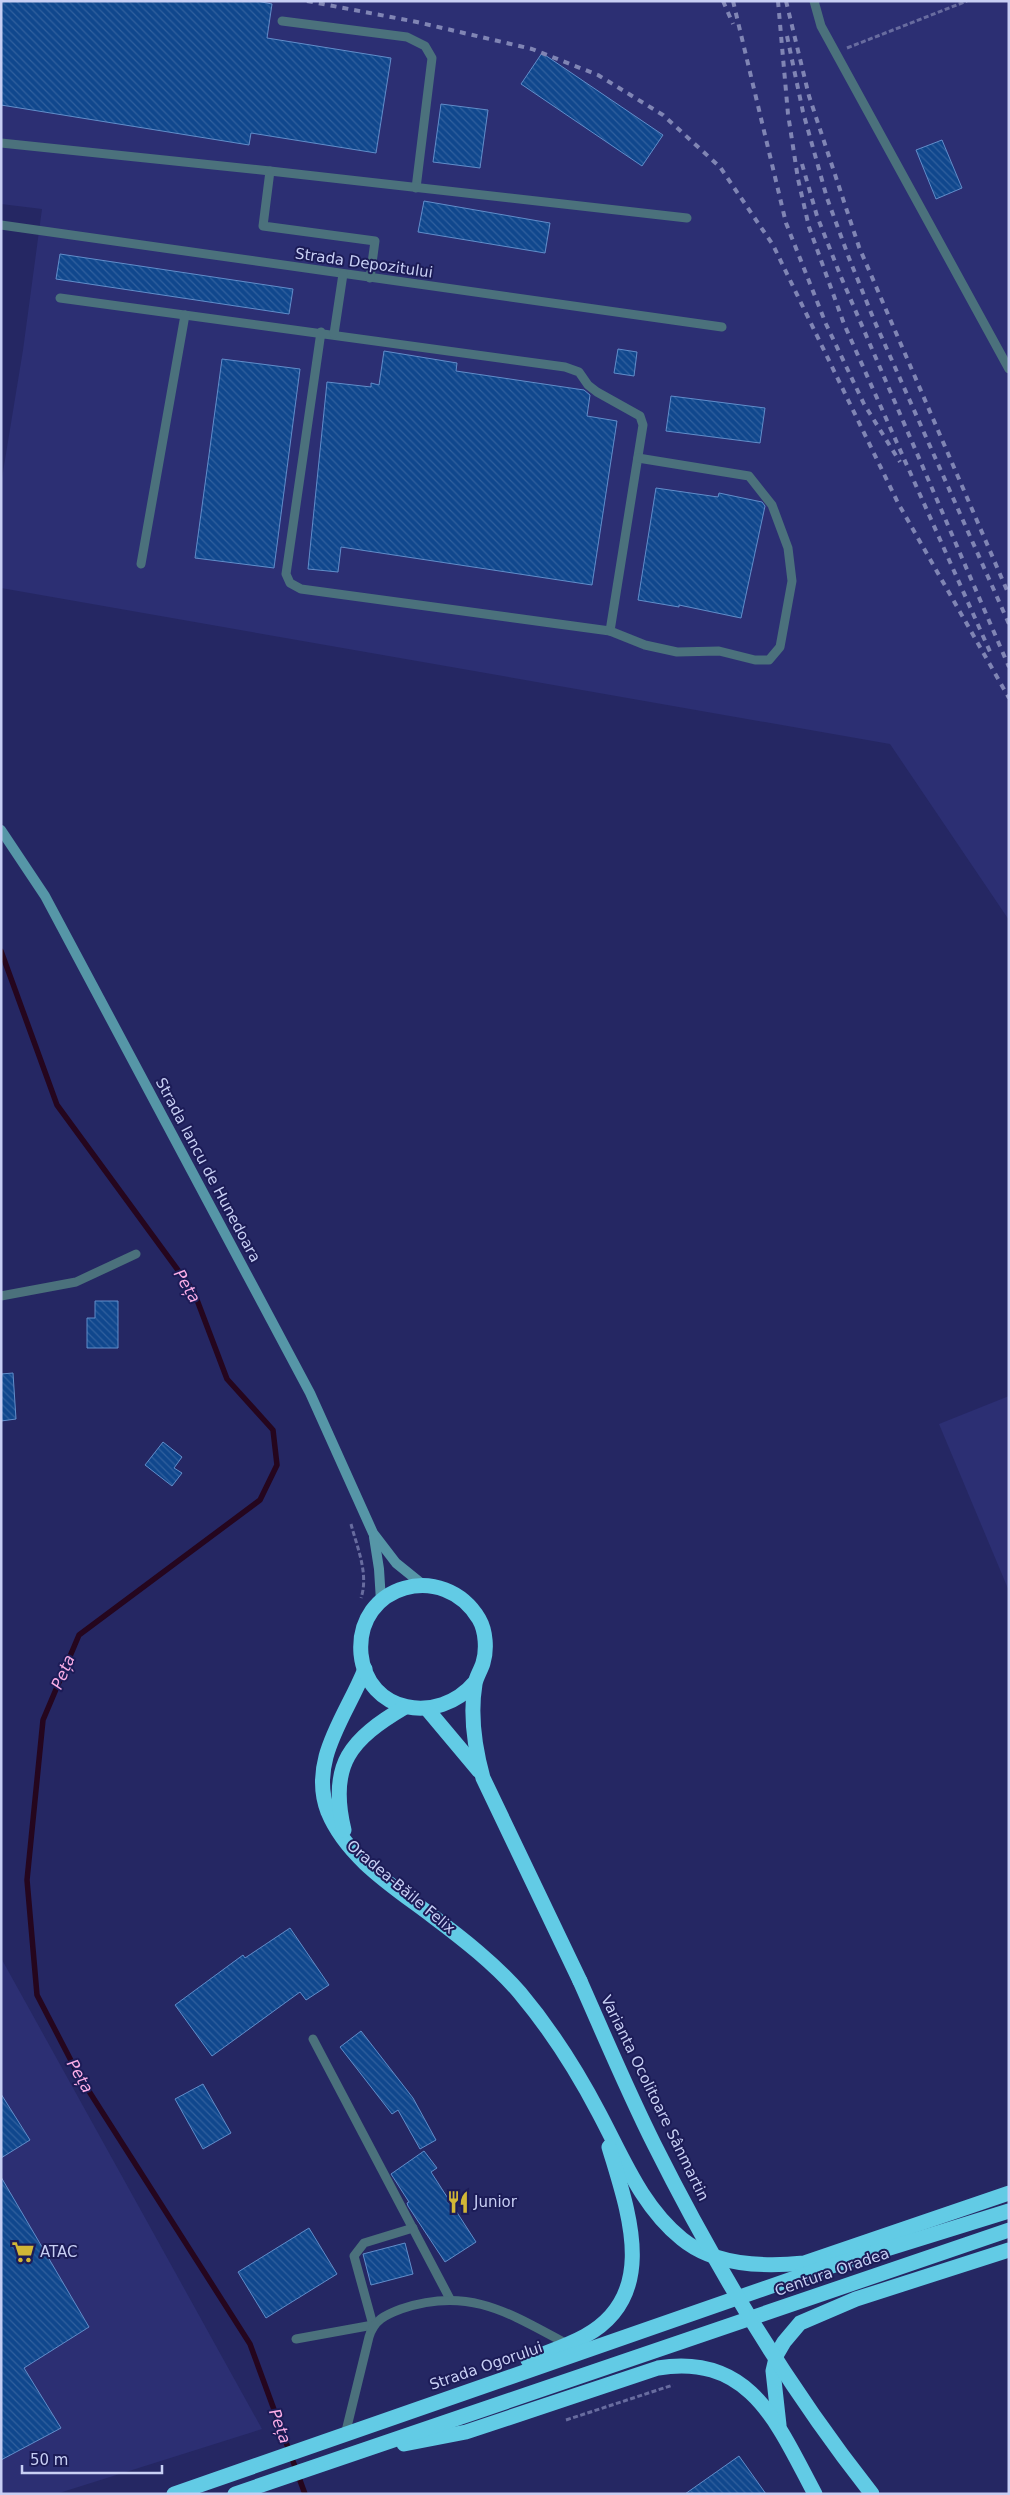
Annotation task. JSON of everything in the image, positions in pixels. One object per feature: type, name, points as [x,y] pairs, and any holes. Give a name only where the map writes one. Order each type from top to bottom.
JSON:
[{"type":"highway","points":[[422,1584],[439,1586],[455,1593],[468,1604],[480,1621],[485,1642],[484,1663],[475,1682],[463,1694],[449,1703],[427,1709],[405,1706],[388,1699],[374,1686],[365,1669],[360,1645],[362,1632],[372,1610],[381,1601],[400,1589],[422,1584]]},
{"type":"highway","points":[[365,1669],[355,1694],[331,1737],[325,1759],[324,1797],[336,1826],[346,1842],[374,1872],[460,1938],[497,1969],[519,1992],[564,2052],[599,2112],[627,2168],[659,2217],[694,2248],[707,2255],[725,2259],[774,2264],[804,2263],[1009,2193]]},
{"type":"highway","name":"Varianta Ocolitoare Sânmartin","points":[[475,1682],[475,1739],[483,1778]]},
{"type":"highway","points":[[346,1842],[340,1813],[339,1794],[340,1778],[346,1760],[356,1743],[367,1731],[405,1706]]},
{"type":"highway","name":"Varianta Ocolitoare Sânmartin","points":[[427,1709],[483,1778],[580,1981],[653,2143],[707,2245],[792,2383],[872,2494]]},
{"type":"highway","points":[[379,2422],[585,2336],[615,2313],[624,2298],[633,2268],[633,2253],[627,2215],[599,2112]]},
{"type":"highway","name":"Centura Oradea","points":[[809,2273],[1009,2211]]},
{"type":"highway","name":"Centura Oradea","points":[[367,2449],[668,2348],[1009,2230]]},
{"type":"highway","points":[[780,2429],[773,2371],[777,2354],[784,2342],[800,2323],[856,2299],[1008,2252]]},
{"type":"highway","name":"Strada Ogorului","points":[[174,2494],[809,2273]]},
{"type":"highway","points":[[235,2494],[269,2486],[367,2449],[437,2439],[466,2432],[658,2368],[680,2365],[708,2368],[741,2384],[760,2402],[780,2429],[815,2494]]},
{"type":"street","name":"Strada Iancu de Hunedoara","points":[[1,830],[46,896],[291,1358],[310,1394],[373,1533],[396,1563],[422,1584]]},
{"type":"street","name":"Strada Iancu de Hunedoara","points":[[373,1533],[379,1569],[381,1601]]},
{"type":"lane","points":[[814,1],[822,26],[836,53],[1009,369]]},
{"type":"lane","points":[[282,21],[407,37],[425,46],[432,58],[416,188]]},
{"type":"lane","points":[[1,142],[687,218]]},
{"type":"lane","points":[[270,171],[263,226],[374,241],[370,278]]},
{"type":"lane","name":"Strada Depozitului","points":[[1,225],[722,328]]},
{"type":"lane","points":[[334,334],[343,274]]},
{"type":"lane","points":[[60,298],[321,332],[565,367],[579,372],[588,385],[640,416],[643,425],[610,631]]},
{"type":"lane","points":[[141,564],[185,315]]},
{"type":"lane","points":[[321,332],[286,574],[290,583],[301,589],[610,631],[636,642],[677,652],[719,651],[755,660],[769,660],[780,647],[792,581],[788,548],[772,505],[749,476],[638,458]]},
{"type":"lane","points":[[1,1296],[76,1282],[136,1254]]},
{"type":"lane","points":[[313,2039],[450,2299]]},
{"type":"lane","points":[[346,2435],[373,2325],[354,2256],[357,2249],[364,2243],[413,2228]]},
{"type":"lane","points":[[296,2339],[373,2325],[384,2315],[414,2305],[450,2299],[483,2303],[515,2316],[567,2344]]},
{"type":"path","points":[[836,53],[967,1]]},
{"type":"path","points":[[350,1516],[362,1564],[364,1590],[358,1607]]},
{"type":"path","points":[[566,2420],[678,2384]]},
{"type":"shaded area","points":[[1,1],[1009,1],[1009,920],[890,744],[1,588],[1,484],[23,350],[42,209],[1,204]]},
{"type":"shaded area","points":[[1009,1396],[1009,1591],[939,1424]]},
{"type":"shaded area","points":[[1,1958],[262,2429],[56,2494],[1,2494]]},
{"type":"building","points":[[1,1],[257,1],[272,4],[267,38],[391,58],[376,153],[251,133],[249,145],[1,105]]},
{"type":"building","points":[[542,53],[663,135],[642,166],[521,84]]},
{"type":"building","points":[[441,104],[488,110],[480,168],[433,162]]},
{"type":"building","points":[[942,140],[962,188],[936,199],[916,150]]},
{"type":"building","points":[[424,201],[550,223],[545,253],[418,232]]},
{"type":"building","points":[[60,254],[293,289],[289,314],[56,279]]},
{"type":"building","points":[[618,349],[637,352],[634,376],[614,373]]},
{"type":"building","points":[[384,351],[457,363],[456,371],[584,390],[590,395],[587,416],[617,421],[592,585],[341,547],[338,572],[308,569],[327,382],[371,387],[371,383],[379,385]]},
{"type":"building","points":[[222,359],[300,369],[274,568],[195,558]]},
{"type":"building","points":[[671,396],[765,408],[760,443],[666,431]]},
{"type":"building","points":[[656,488],[718,497],[719,493],[762,502],[765,506],[741,618],[679,605],[679,607],[638,600]]},
{"type":"building","points":[[95,1301],[118,1301],[118,1348],[87,1348],[87,1318],[95,1318]]},
{"type":"building","points":[[13,1373],[16,1419],[1,1421],[1,1374]]},
{"type":"building","points":[[163,1442],[182,1457],[174,1468],[182,1473],[172,1486],[145,1465]]},
{"type":"building","points":[[290,1928],[329,1985],[306,2000],[300,1992],[212,2056],[175,2005],[243,1955],[245,1958]]},
{"type":"building","points":[[361,2031],[413,2098],[436,2140],[420,2149],[398,2110],[392,2114],[340,2047]]},
{"type":"building","points":[[203,2084],[231,2133],[203,2149],[175,2099]]},
{"type":"building","points":[[1,2094],[30,2140],[1,2158]]},
{"type":"building","points":[[424,2151],[437,2168],[431,2172],[476,2242],[445,2262],[408,2206],[407,2203],[409,2202],[391,2174]]},
{"type":"building","name":"ATAC","points":[[1,2177],[89,2327],[24,2368],[61,2428],[1,2460]]},
{"type":"building","points":[[309,2228],[337,2274],[266,2318],[238,2272]]},
{"type":"building","points":[[405,2243],[413,2274],[371,2285],[363,2254]]},
{"type":"building","points":[[739,2456],[766,2494],[685,2494]]},
{"type":"waterway","name":"Peța","points":[[1,951],[57,1105],[194,1292],[227,1379],[273,1430],[277,1465],[260,1500],[79,1635],[43,1720],[27,1880],[37,1995],[78,2074],[250,2344],[305,2494]]},
{"type":"railway","points":[[307,1],[417,22],[532,49],[598,75],[663,115],[720,167],[773,245],[898,503],[1009,698]]},
{"type":"railway","points":[[723,1],[733,24]]},
{"type":"railway","points":[[733,1],[786,223],[826,324],[864,404],[900,462]]},
{"type":"railway","points":[[778,1],[788,114],[798,179],[809,227],[844,324],[991,654]]},
{"type":"railway","points":[[786,1],[809,96],[859,247],[1009,595]]},
{"type":"railway","points":[[787,36],[803,112],[827,198],[849,258],[874,320],[1009,624]]},
{"type":"railway","points":[[802,164],[817,216],[841,277],[1009,667]]},
{"type":"place","name":"Junior","points":[[458,2202]]},
{"type":"place","name":"ATAC","points":[[23,2252]]}]
